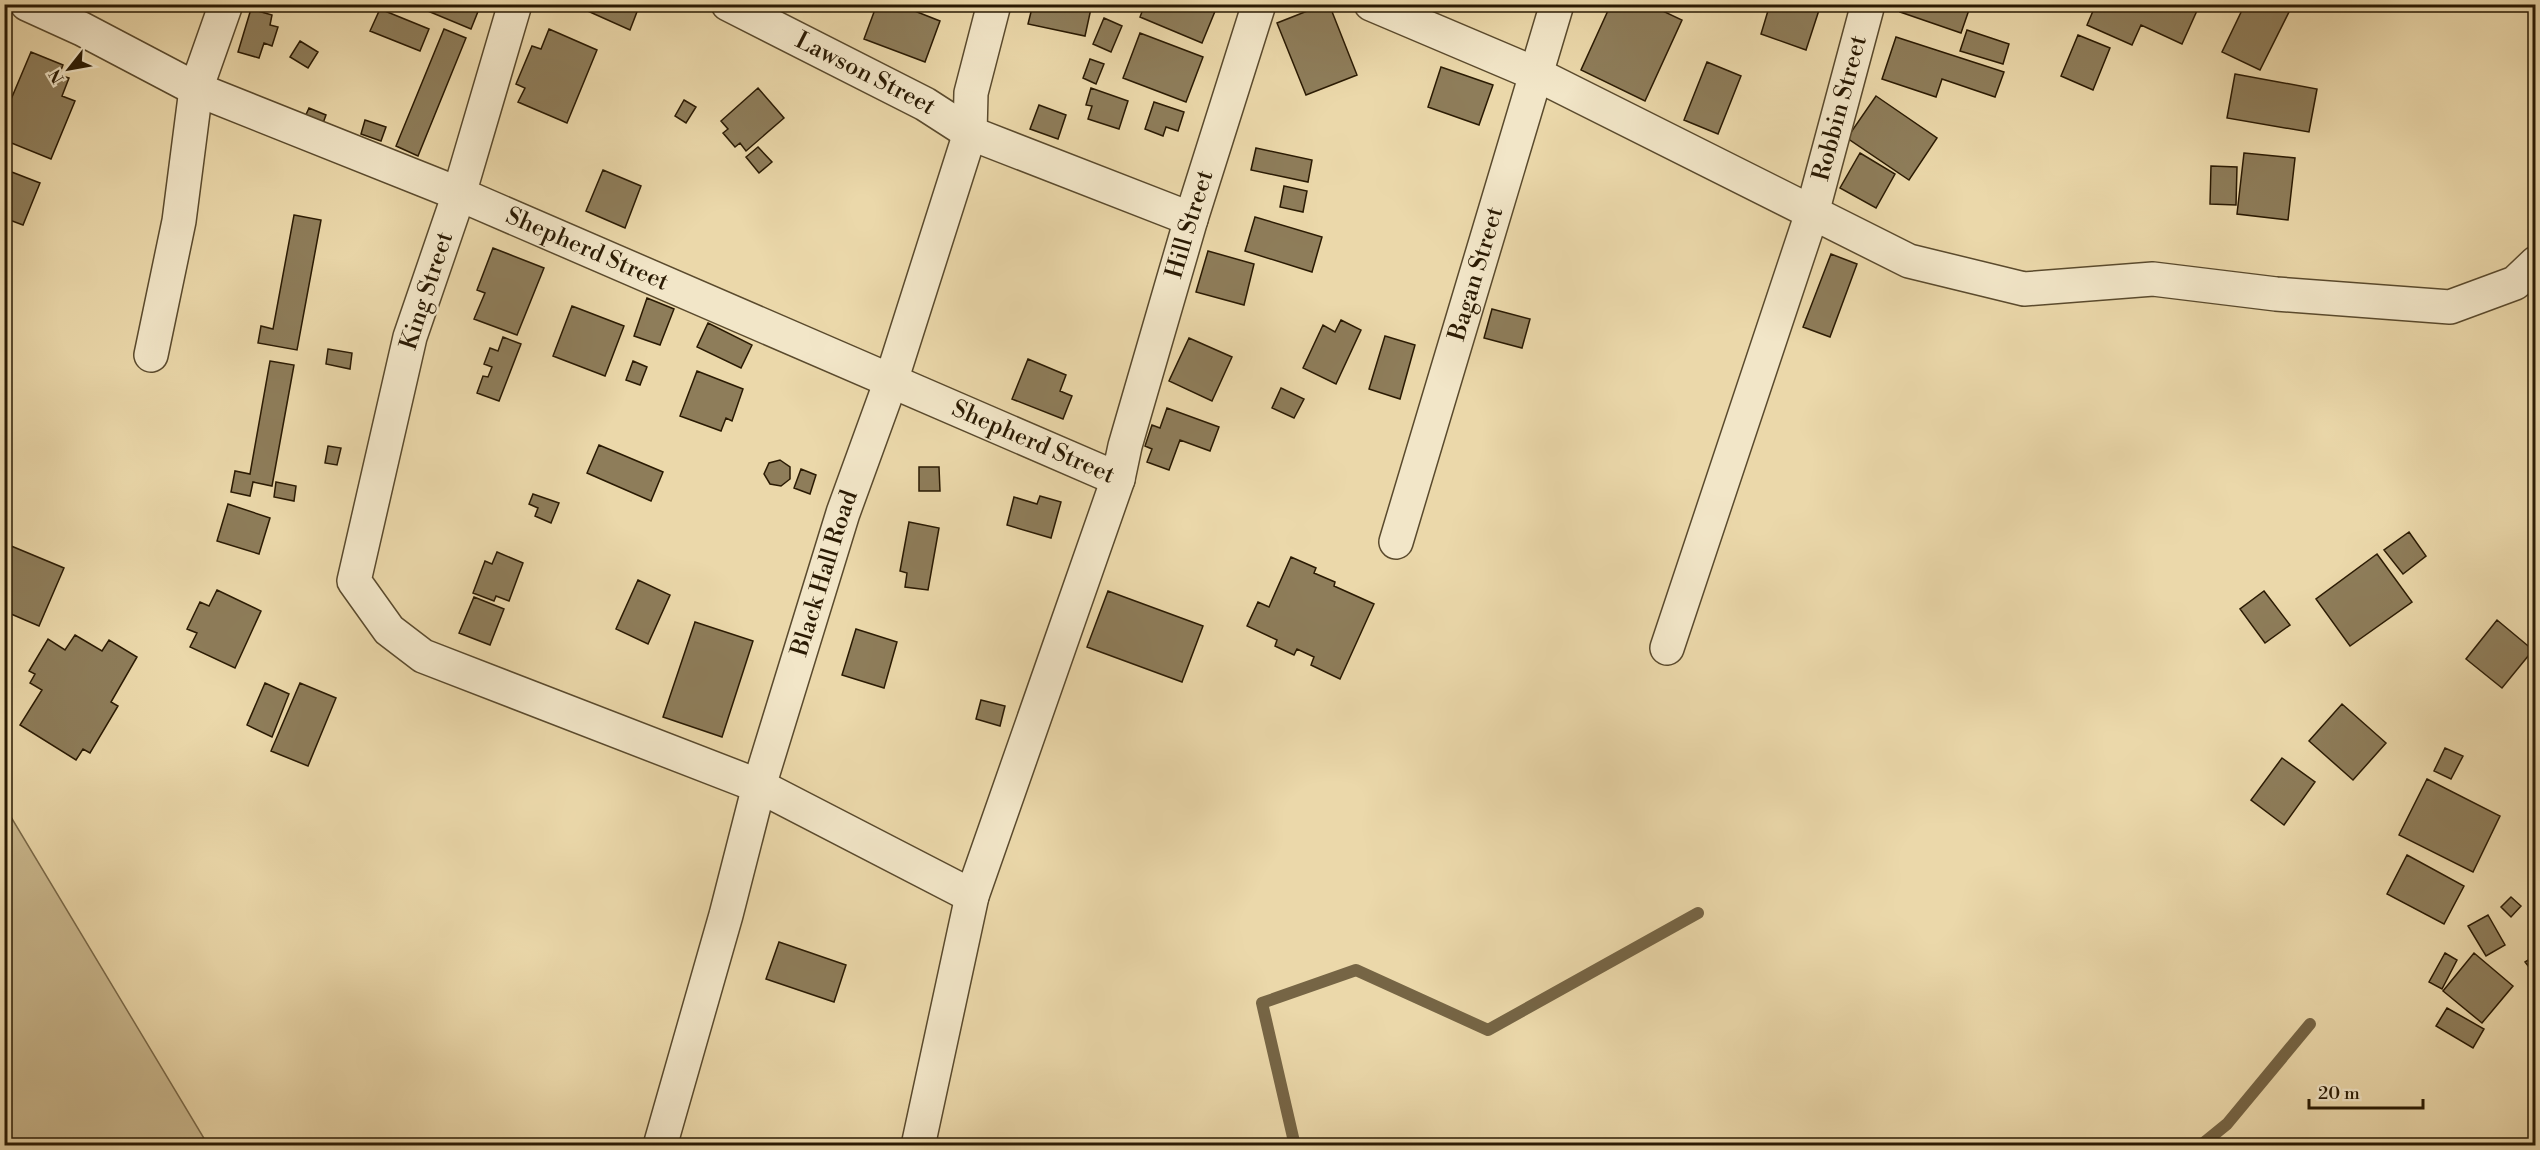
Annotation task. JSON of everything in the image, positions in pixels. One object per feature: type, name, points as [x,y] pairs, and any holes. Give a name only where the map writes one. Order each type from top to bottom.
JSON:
[{"type":"street","name":"Shepherd Street","points":[[27,4],[82,29],[196,90],[459,194],[1118,479],[1125,446]]},
{"type":"street","points":[[151,354],[179,221],[196,90],[226,4]]},
{"type":"street","name":"King Street","points":[[515,4],[459,194],[410,337],[354,581],[389,630],[423,656],[759,786]]},
{"type":"street","name":"Lawson Street","points":[[728,4],[925,104],[970,133],[1191,219]]},
{"type":"street","name":"Black Hall Road","points":[[660,1146],[726,915],[759,786],[843,513],[891,381],[970,133],[971,93],[994,4]]},
{"type":"street","name":"Hill Street","points":[[1125,446],[1191,219],[1259,4]]},
{"type":"street","points":[[1371,4],[1536,74],[1910,261],[2024,289],[2152,279],[2276,294],[2450,307],[2515,283],[2535,263]]},
{"type":"street","name":"Bagan Street","points":[[1396,542],[1557,4]]},
{"type":"street","name":"Robbin Street","points":[[1668,648],[1812,213],[1868,4]]},
{"type":"street","points":[[918,1146],[972,896],[1118,479]]},
{"type":"street","points":[[759,786],[972,896]]},
{"type":"shaded area","points":[[5,807],[208,1145],[5,1145]]},
{"type":"building","points":[[411,4],[481,4],[471,29]]},
{"type":"building","points":[[572,4],[640,4],[630,30]]},
{"type":"building","points":[[877,4],[897,4],[940,21],[925,62],[864,39]]},
{"type":"building","points":[[1033,4],[1092,4],[1085,36],[1028,24]]},
{"type":"building","points":[[1145,4],[1218,4],[1202,43],[1140,17]]},
{"type":"building","points":[[1329,4],[1357,75],[1306,95],[1277,23]]},
{"type":"building","points":[[1611,4],[1648,4],[1682,20],[1645,101],[1581,70]]},
{"type":"building","points":[[1770,4],[1821,4],[1806,50],[1761,34]]},
{"type":"building","points":[[1903,4],[1971,4],[1961,33],[1900,12]]},
{"type":"building","points":[[2096,4],[2200,4],[2182,44],[2141,25],[2132,45],[2087,25]]},
{"type":"building","points":[[2245,4],[2293,4],[2260,70],[2222,52]]},
{"type":"building","points":[[251,9],[272,15],[270,25],[278,27],[272,46],[264,43],[259,58],[238,52]]},
{"type":"building","points":[[380,9],[429,29],[420,51],[370,31]]},
{"type":"building","points":[[1104,18],[1122,26],[1111,52],[1093,44]]},
{"type":"building","points":[[444,29],[466,38],[418,156],[396,146]]},
{"type":"building","points":[[549,29],[597,50],[567,123],[518,102],[525,88],[516,84],[532,46],[541,49]]},
{"type":"building","points":[[1967,30],[2009,44],[2003,64],[1960,51]]},
{"type":"building","points":[[1140,33],[1203,57],[1186,102],[1123,78]]},
{"type":"building","points":[[2078,35],[2110,48],[2093,90],[2061,76]]},
{"type":"building","points":[[1896,37],[2004,72],[1995,97],[1942,79],[1936,97],[1882,79]]},
{"type":"building","points":[[300,41],[318,52],[308,68],[290,57]]},
{"type":"building","points":[[31,52],[63,65],[59,75],[69,78],[62,96],[75,101],[51,159],[4,140],[4,116]]},
{"type":"building","points":[[1090,59],[1104,64],[1096,84],[1083,78]]},
{"type":"building","points":[[1707,62],[1741,76],[1718,134],[1684,120]]},
{"type":"building","points":[[1441,67],[1493,85],[1479,125],[1428,107]]},
{"type":"building","points":[[2235,74],[2317,89],[2309,132],[2227,118]]},
{"type":"building","points":[[758,88],[784,118],[746,151],[740,143],[735,147],[723,133],[728,129],[721,121]]},
{"type":"building","points":[[1091,88],[1128,101],[1119,129],[1088,119],[1092,106],[1086,105]]},
{"type":"building","points":[[1876,96],[1937,138],[1909,180],[1847,138]]},
{"type":"building","points":[[684,100],[696,107],[686,123],[675,116]]},
{"type":"building","points":[[1154,102],[1184,112],[1178,131],[1166,127],[1163,136],[1145,129]]},
{"type":"building","points":[[1039,105],[1066,115],[1058,139],[1030,129]]},
{"type":"building","points":[[309,108],[326,115],[322,126],[304,119]]},
{"type":"building","points":[[365,120],[386,127],[381,141],[361,134]]},
{"type":"building","points":[[758,147],[772,162],[759,173],[746,157]]},
{"type":"building","points":[[1256,148],[1312,160],[1308,182],[1251,170]]},
{"type":"building","points":[[1860,153],[1895,174],[1876,208],[1840,188]]},
{"type":"building","points":[[2244,153],[2295,158],[2288,220],[2237,214]]},
{"type":"building","points":[[2211,166],[2237,167],[2236,205],[2210,204]]},
{"type":"building","points":[[4,169],[40,183],[23,225],[4,218]]},
{"type":"building","points":[[603,170],[641,186],[625,228],[586,211]]},
{"type":"building","points":[[1284,186],[1307,191],[1303,212],[1280,207]]},
{"type":"building","points":[[294,215],[321,220],[297,350],[258,343],[261,326],[273,329]]},
{"type":"building","points":[[1255,217],[1322,237],[1312,272],[1245,251]]},
{"type":"building","points":[[493,248],[544,268],[517,335],[474,319],[485,293],[477,290]]},
{"type":"building","points":[[1208,251],[1254,264],[1244,305],[1196,292]]},
{"type":"building","points":[[1831,254],[1857,264],[1830,337],[1803,327]]},
{"type":"building","points":[[647,298],[674,309],[660,345],[634,336]]},
{"type":"building","points":[[572,306],[624,326],[605,376],[553,356]]},
{"type":"building","points":[[1492,309],[1530,319],[1522,348],[1484,338]]},
{"type":"building","points":[[1341,320],[1361,330],[1336,384],[1303,368],[1323,325],[1335,332]]},
{"type":"building","points":[[708,323],[752,345],[741,368],[697,347]]},
{"type":"building","points":[[1385,336],[1415,345],[1400,399],[1369,389]]},
{"type":"building","points":[[503,337],[521,344],[499,401],[477,393],[483,376],[488,377],[492,367],[484,364],[490,348],[498,351]]},
{"type":"building","points":[[1189,338],[1232,357],[1212,401],[1169,381]]},
{"type":"building","points":[[328,349],[352,353],[350,369],[326,364]]},
{"type":"building","points":[[1028,359],[1066,375],[1060,391],[1072,396],[1063,419],[1012,399]]},
{"type":"building","points":[[270,361],[294,365],[272,486],[253,482],[250,496],[231,492],[235,471],[250,474]]},
{"type":"building","points":[[633,361],[647,367],[640,385],[626,380]]},
{"type":"building","points":[[697,371],[743,389],[732,421],[726,418],[721,431],[680,416]]},
{"type":"building","points":[[1281,388],[1304,399],[1294,418],[1272,408]]},
{"type":"building","points":[[1167,408],[1219,427],[1210,451],[1180,440],[1169,470],[1147,462],[1152,449],[1145,446],[1152,425],[1160,428]]},
{"type":"building","points":[[599,445],[663,472],[651,501],[587,473]]},
{"type":"building","points":[[328,446],[341,448],[337,465],[325,463]]},
{"type":"building","points":[[780,460],[790,467],[790,479],[781,486],[770,484],[764,474],[769,463]]},
{"type":"building","points":[[919,467],[939,467],[940,491],[919,491]]},
{"type":"building","points":[[801,469],[816,475],[810,494],[794,488]]},
{"type":"building","points":[[276,482],[296,486],[294,501],[274,497]]},
{"type":"building","points":[[533,494],[559,503],[551,523],[535,516],[538,508],[529,504]]},
{"type":"building","points":[[1040,496],[1061,502],[1051,538],[1007,525],[1014,497],[1037,504]]},
{"type":"building","points":[[228,504],[270,518],[259,554],[217,541]]},
{"type":"building","points":[[909,522],[939,528],[928,590],[905,587],[907,573],[900,571]]},
{"type":"building","points":[[2409,532],[2426,556],[2403,574],[2384,550]]},
{"type":"building","points":[[4,543],[64,568],[39,626],[4,611]]},
{"type":"building","points":[[497,552],[523,563],[509,601],[496,596],[494,601],[473,593],[485,561],[492,564]]},
{"type":"building","points":[[2377,554],[2412,602],[2350,646],[2316,599]]},
{"type":"building","points":[[1291,557],[1316,568],[1314,573],[1335,582],[1334,586],[1374,604],[1340,679],[1311,665],[1314,657],[1297,649],[1294,655],[1275,646],[1277,640],[1247,626],[1258,602],[1269,607]]},
{"type":"building","points":[[638,580],[670,595],[648,644],[616,629]]},
{"type":"building","points":[[217,590],[261,611],[235,668],[190,647],[197,633],[187,629],[200,602],[209,606]]},
{"type":"building","points":[[1108,591],[1203,626],[1182,682],[1087,647]]},
{"type":"building","points":[[2264,591],[2290,625],[2265,643],[2240,609]]},
{"type":"building","points":[[474,597],[504,609],[490,645],[459,633]]},
{"type":"building","points":[[2497,620],[2533,650],[2502,688],[2466,659]]},
{"type":"building","points":[[695,622],[753,641],[722,737],[663,717]]},
{"type":"building","points":[[856,629],[897,642],[884,688],[842,675]]},
{"type":"building","points":[[75,635],[102,651],[109,640],[137,657],[111,702],[118,706],[90,753],[83,749],[76,760],[20,725],[42,690],[30,683],[35,674],[29,671],[48,639],[65,650]]},
{"type":"building","points":[[265,683],[289,694],[272,737],[247,725]]},
{"type":"building","points":[[300,683],[336,698],[308,766],[271,751]]},
{"type":"building","points":[[981,700],[1005,706],[1000,726],[976,719]]},
{"type":"building","points":[[2342,704],[2386,743],[2353,780],[2309,741]]},
{"type":"building","points":[[2445,748],[2463,756],[2451,779],[2434,771]]},
{"type":"building","points":[[2282,758],[2315,782],[2284,825],[2251,800]]},
{"type":"building","points":[[2427,779],[2500,816],[2473,872],[2399,835]]},
{"type":"building","points":[[2407,855],[2464,886],[2444,924],[2387,894]]},
{"type":"building","points":[[2511,897],[2521,906],[2511,917],[2501,907]]},
{"type":"building","points":[[2488,915],[2505,945],[2486,956],[2468,926]]},
{"type":"building","points":[[779,942],[846,965],[834,1002],[766,979]]},
{"type":"building","points":[[2445,953],[2457,960],[2442,989],[2429,982]]},
{"type":"building","points":[[2474,953],[2513,986],[2482,1023],[2443,991]]},
{"type":"building","points":[[2536,955],[2536,968],[2532,971],[2525,962]]},
{"type":"building","points":[[2447,1008],[2484,1029],[2473,1048],[2436,1026]]},
{"type":"waterway","points":[[1295,1146],[1262,1003],[1356,970],[1488,1030],[1698,913]]},
{"type":"waterway","points":[[2200,1146],[2227,1124],[2310,1024]]}]
